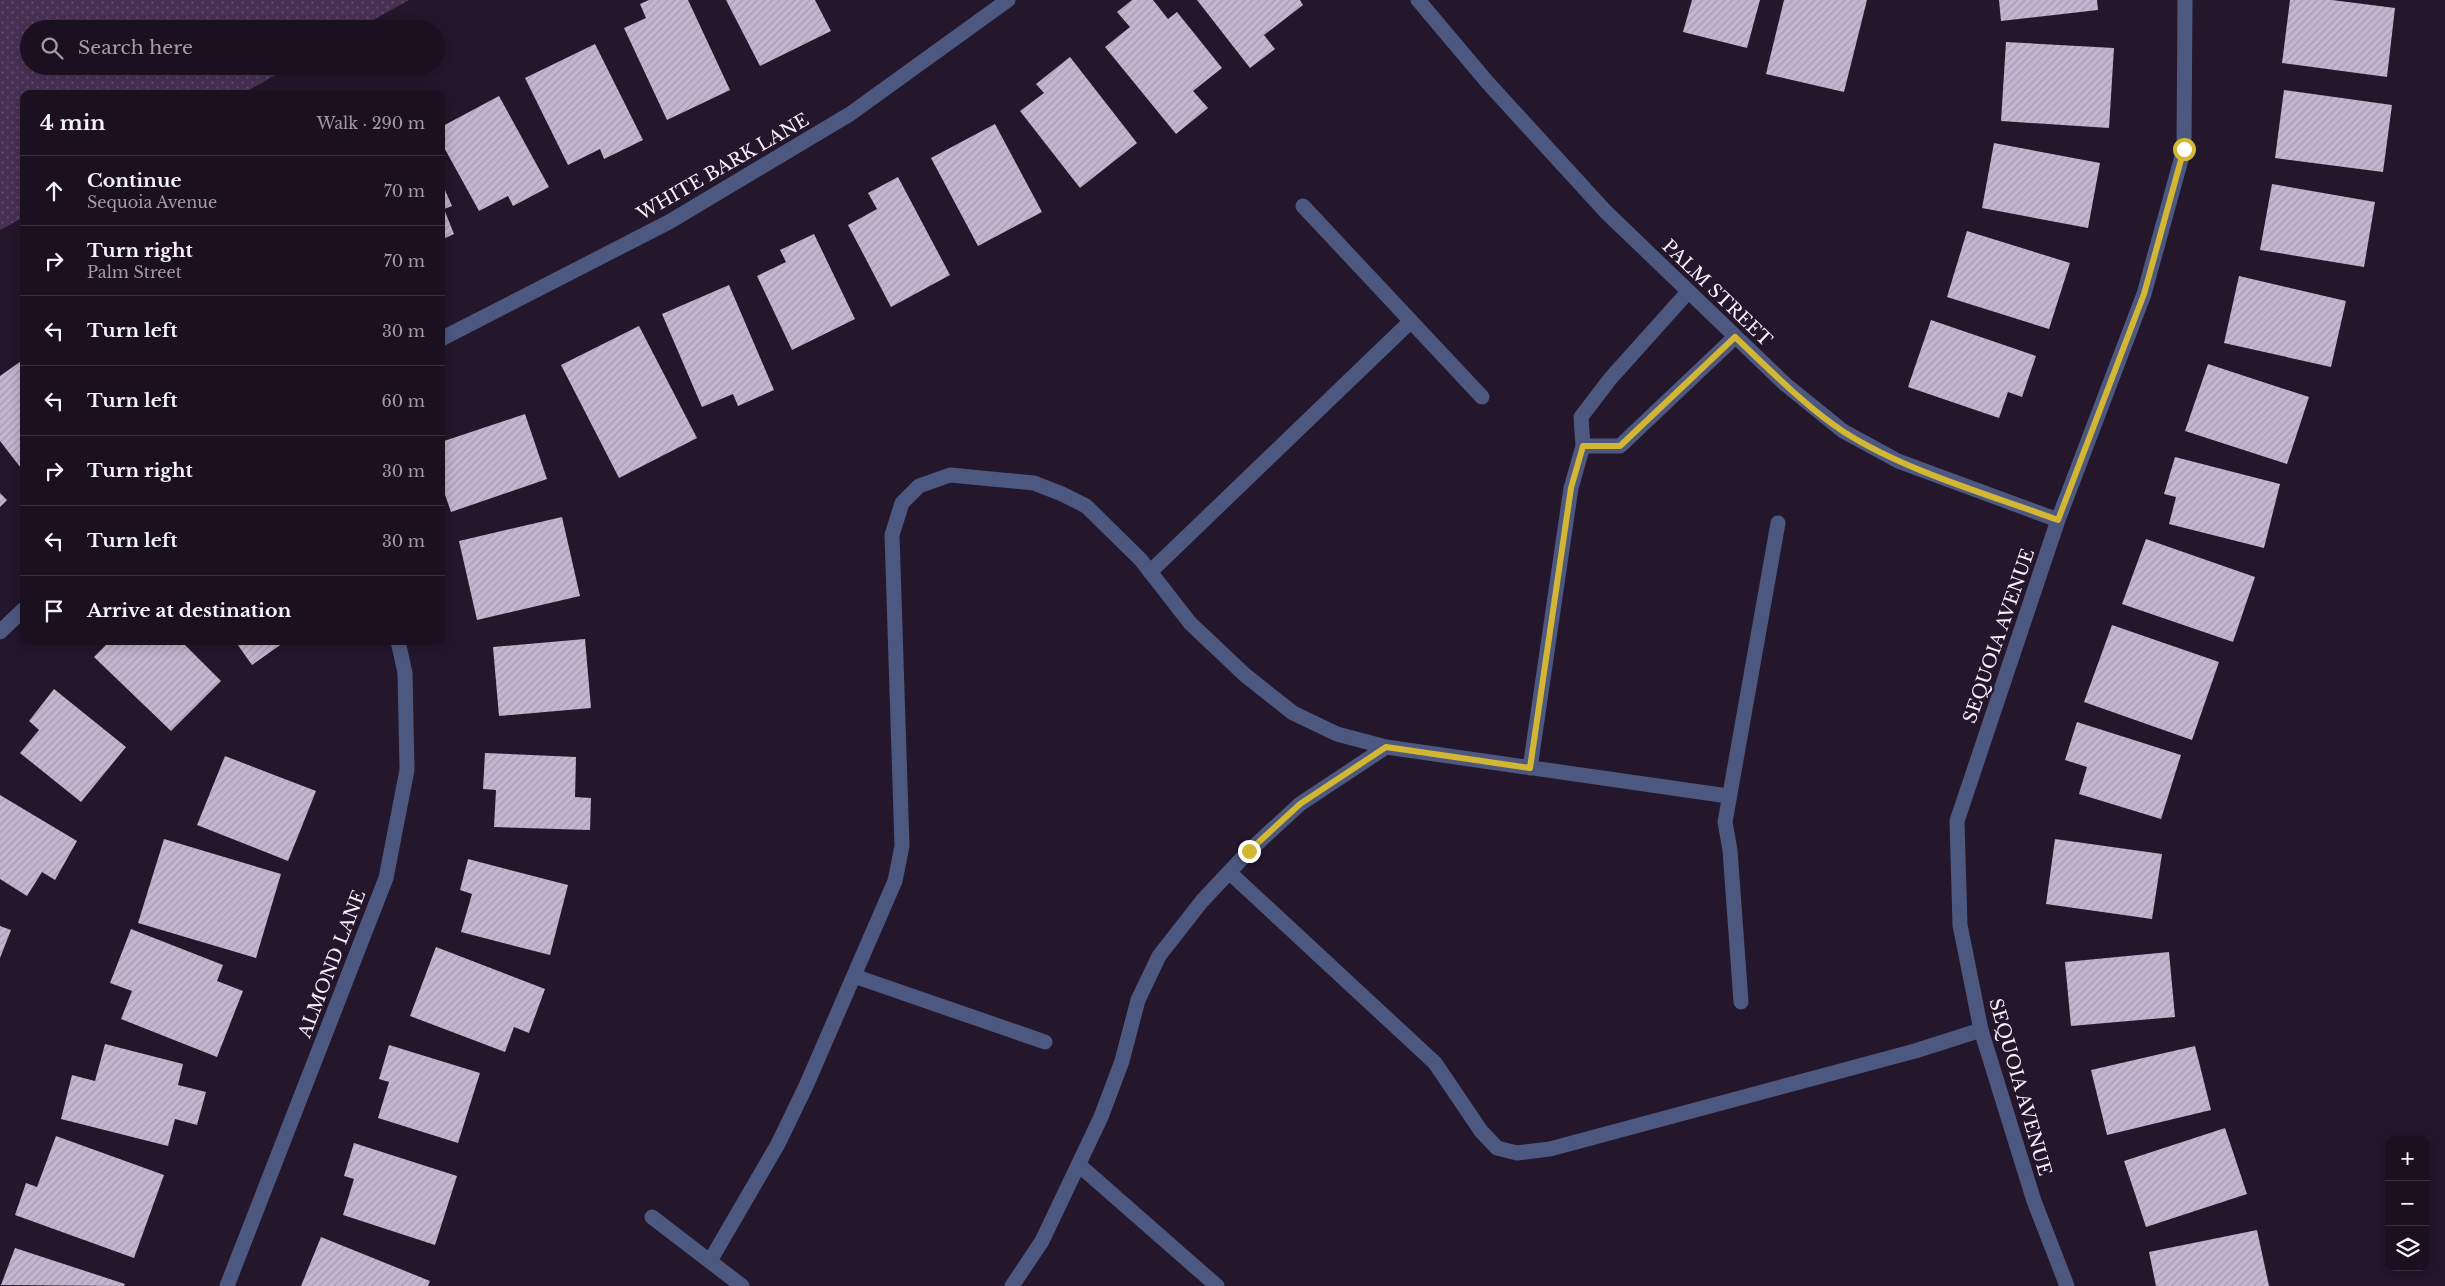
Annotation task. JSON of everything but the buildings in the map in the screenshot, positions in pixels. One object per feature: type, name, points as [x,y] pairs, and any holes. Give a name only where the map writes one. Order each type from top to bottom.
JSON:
[{"type":"street","name":"WHITE BARK LANE","points":[[445,336],[669,222],[850,114],[1008,0]]},
{"type":"street","name":"PALM STREET","points":[[1418,0],[1488,83],[1599,205],[1785,384],[1844,432],[1898,461],[2058,520]]},
{"type":"street","name":"SEQUOIA AVENUE","points":[[2067,1286],[2034,1201],[1981,1030],[1960,925],[1957,821],[2058,520],[2144,294],[2184,149],[2185,0]]},
{"type":"street","points":[[1303,206],[1482,397]]},
{"type":"street","points":[[1530,768],[1571,488],[1583,446],[1581,417],[1610,379],[1688,292]]},
{"type":"street","points":[[1150,572],[1411,321]]},
{"type":"street","points":[[1583,446],[1620,446],[1735,337]]},
{"type":"street","points":[[710,1261],[778,1144],[806,1086],[894,881],[902,846],[892,535],[902,503],[919,486],[950,474],[1034,483],[1086,506],[1150,572],[1190,623],[1245,674],[1293,713],[1337,734],[1386,747],[1728,796]]},
{"type":"street","points":[[1741,1002],[1730,850],[1725,822],[1728,796],[1778,523]]},
{"type":"street","points":[[0,632],[20,613]]},
{"type":"street","name":"ALMOND LANE","points":[[228,1286],[386,878],[407,770],[405,674],[399,645]]},
{"type":"street","points":[[1012,1286],[1042,1241],[1080,1165],[1122,1061],[1138,1000],[1159,956],[1202,901],[1300,804],[1386,747]]},
{"type":"street","points":[[1230,872],[1435,1063],[1481,1131],[1497,1148],[1517,1152],[1550,1149],[1915,1051],[1981,1030]]},
{"type":"street","points":[[854,976],[1045,1042]]},
{"type":"street","points":[[1080,1165],[1217,1286]]},
{"type":"street","points":[[652,1217],[742,1286]]},
{"type":"shaded area","points":[[0,0],[409,0],[373,20],[20,20],[20,75],[275,75],[249,90],[20,90],[20,219],[0,230]]},
{"type":"route","points":[[1249,851],[1300,804],[1386,747],[1530,768],[1571,488],[1583,446],[1620,446],[1735,337],[1785,384],[1844,432],[1898,461],[2058,520],[2144,294],[2184,149]]}]
